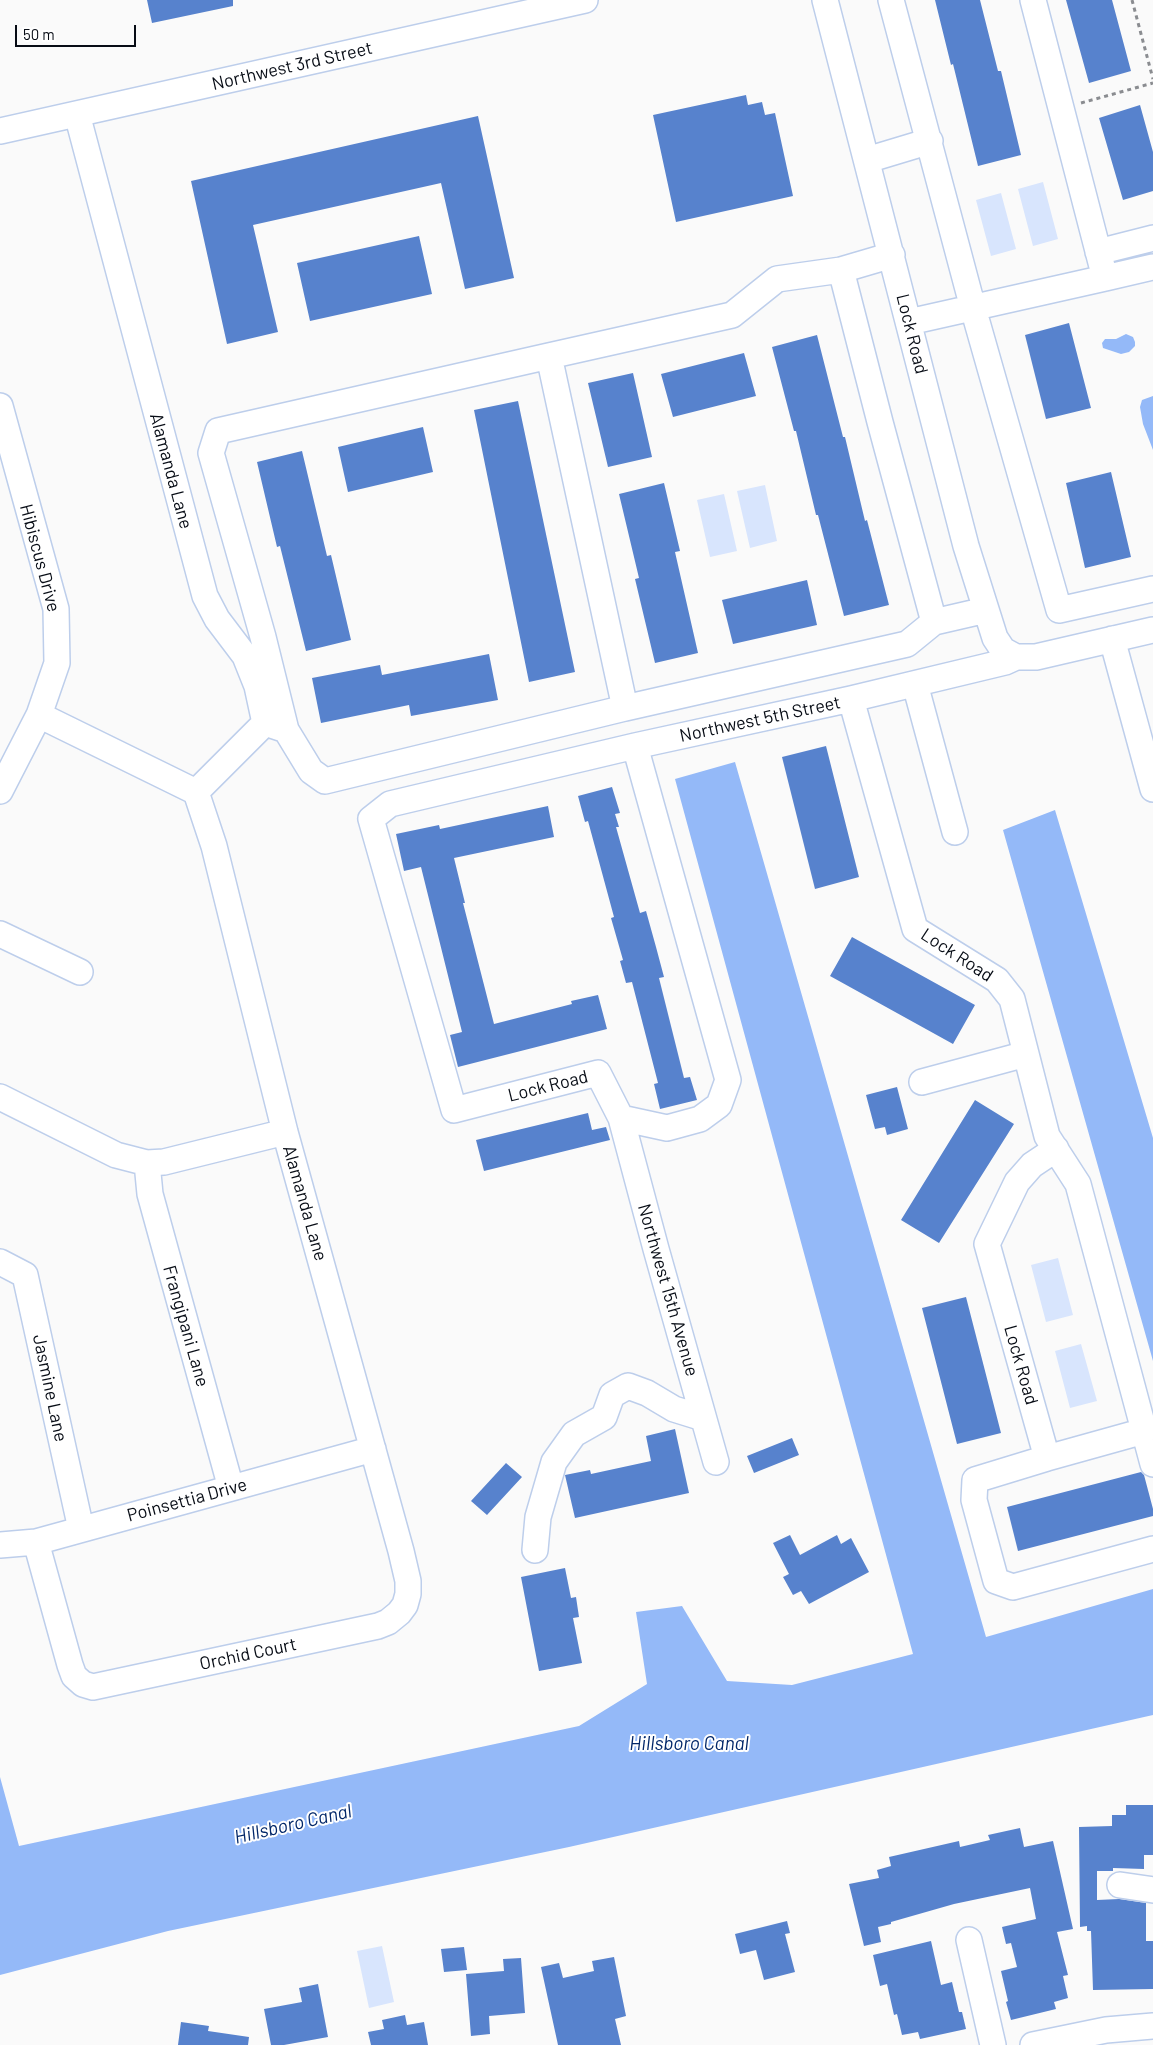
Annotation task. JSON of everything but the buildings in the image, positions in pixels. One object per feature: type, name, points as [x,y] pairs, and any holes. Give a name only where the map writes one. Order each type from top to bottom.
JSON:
[{"type":"street","name":"Northwest 3rd Street","points":[[0,131],[585,0]]},
{"type":"street","name":"Lock Road","points":[[826,0],[966,546],[999,646],[1016,658]]},
{"type":"street","points":[[891,0],[973,308],[1059,610],[1153,589]]},
{"type":"street","points":[[1033,0],[1105,278]]},
{"type":"street","name":"Alamanda Lane","points":[[77,114],[204,596],[216,619],[245,656],[276,726]]},
{"type":"street","points":[[867,160],[930,141]]},
{"type":"street","points":[[1098,252],[1153,238]]},
{"type":"street","points":[[892,255],[840,270],[777,279],[732,315],[218,431],[212,453],[263,638],[276,726],[311,771],[325,781],[625,708],[907,644],[934,622],[986,610]]},
{"type":"street","points":[[909,322],[1153,267]]},
{"type":"street","points":[[840,270],[934,622]]},
{"type":"street","points":[[550,356],[625,708]]},
{"type":"street","name":"Hibiscus Drive","points":[[0,406],[10,482],[56,609],[57,663],[39,715],[0,791]]},
{"type":"street","name":"Northwest 5th Street","points":[[371,820],[390,804],[634,746],[851,699],[1016,658],[1036,657],[1153,630]]},
{"type":"street","points":[[1112,639],[1145,732],[1153,789]]},
{"type":"street","points":[[915,684],[955,832]]},
{"type":"street","name":"Lock Road","points":[[851,699],[915,929],[997,980],[1012,999],[1047,1136],[1078,1184],[1153,1464]]},
{"type":"street","points":[[39,715],[196,792],[276,726]]},
{"type":"street","points":[[621,1118],[667,1128],[700,1119],[719,1105],[728,1080],[634,746]]},
{"type":"street","name":"Alamanda Lane","points":[[196,792],[214,846],[285,1132],[408,1581],[405,1605],[399,1613]]},
{"type":"street","name":"Lock Road","points":[[371,820],[454,1110],[598,1074],[621,1118]]},
{"type":"street","points":[[0,934],[80,972]]},
{"type":"street","points":[[922,1082],[1026,1054]]},
{"type":"street","points":[[0,1098],[116,1155],[147,1163],[164,1162],[285,1132]]},
{"type":"street","name":"Northwest 15th Avenue","points":[[621,1118],[716,1462]]},
{"type":"street","name":"Lock Road","points":[[1047,1458],[987,1244],[1017,1182],[1032,1165],[1056,1149]]},
{"type":"street","name":"Frangipani Lane","points":[[147,1163],[150,1194],[231,1488]]},
{"type":"street","name":"Jasmine Lane","points":[[0,1262],[26,1276],[81,1528]]},
{"type":"street","points":[[535,1550],[538,1517],[554,1462],[574,1434],[604,1417],[612,1395],[628,1386],[647,1393],[674,1409],[703,1418]]},
{"type":"street","points":[[1144,1431],[975,1480],[974,1500],[996,1580],[1013,1587],[1153,1549]]},
{"type":"street","name":"Poinsettia Drive","points":[[0,1545],[36,1542],[81,1528],[373,1449]]},
{"type":"street","name":"Orchid Court","points":[[36,1542],[74,1676],[83,1684],[93,1687],[378,1626],[388,1622],[399,1613]]},
{"type":"street","points":[[1120,1885],[1153,1890]]},
{"type":"street","points":[[969,1940],[994,2045]]},
{"type":"street","points":[[1033,2045],[1106,2030],[1153,2026]]},
{"type":"path","points":[[1081,102],[1153,81],[1132,0]]},
{"type":"shaded area","points":[[1043,182],[1058,239],[1033,246],[1018,189]]},
{"type":"shaded area","points":[[1001,193],[1016,249],[991,256],[976,200]]},
{"type":"shaded area","points":[[765,485],[777,541],[750,548],[737,491]]},
{"type":"shaded area","points":[[724,494],[737,551],[710,557],[697,500]]},
{"type":"shaded area","points":[[1058,1258],[1073,1315],[1046,1322],[1031,1265]]},
{"type":"shaded area","points":[[1081,1344],[1097,1401],[1070,1408],[1055,1351]]},
{"type":"shaded area","points":[[382,1946],[394,2002],[369,2008],[357,1951]]},
{"type":"water","points":[[1126,334],[1133,337],[1135,342],[1135,346],[1129,352],[1121,354],[1103,348],[1102,343],[1105,339],[1116,339]]},
{"type":"water","points":[[1153,396],[1153,450],[1143,424],[1140,407],[1142,400]]},
{"type":"water","name":"Hillsboro Canal","points":[[735,762],[986,1637],[1153,1589],[1153,1715],[569,1847],[168,1931],[0,1975],[0,1777],[19,1846],[579,1726],[647,1684],[636,1612],[682,1606],[727,1681],[792,1685],[913,1654],[675,779]]},
{"type":"water","points":[[1055,810],[1153,1138],[1153,1361],[1003,830]]}]
